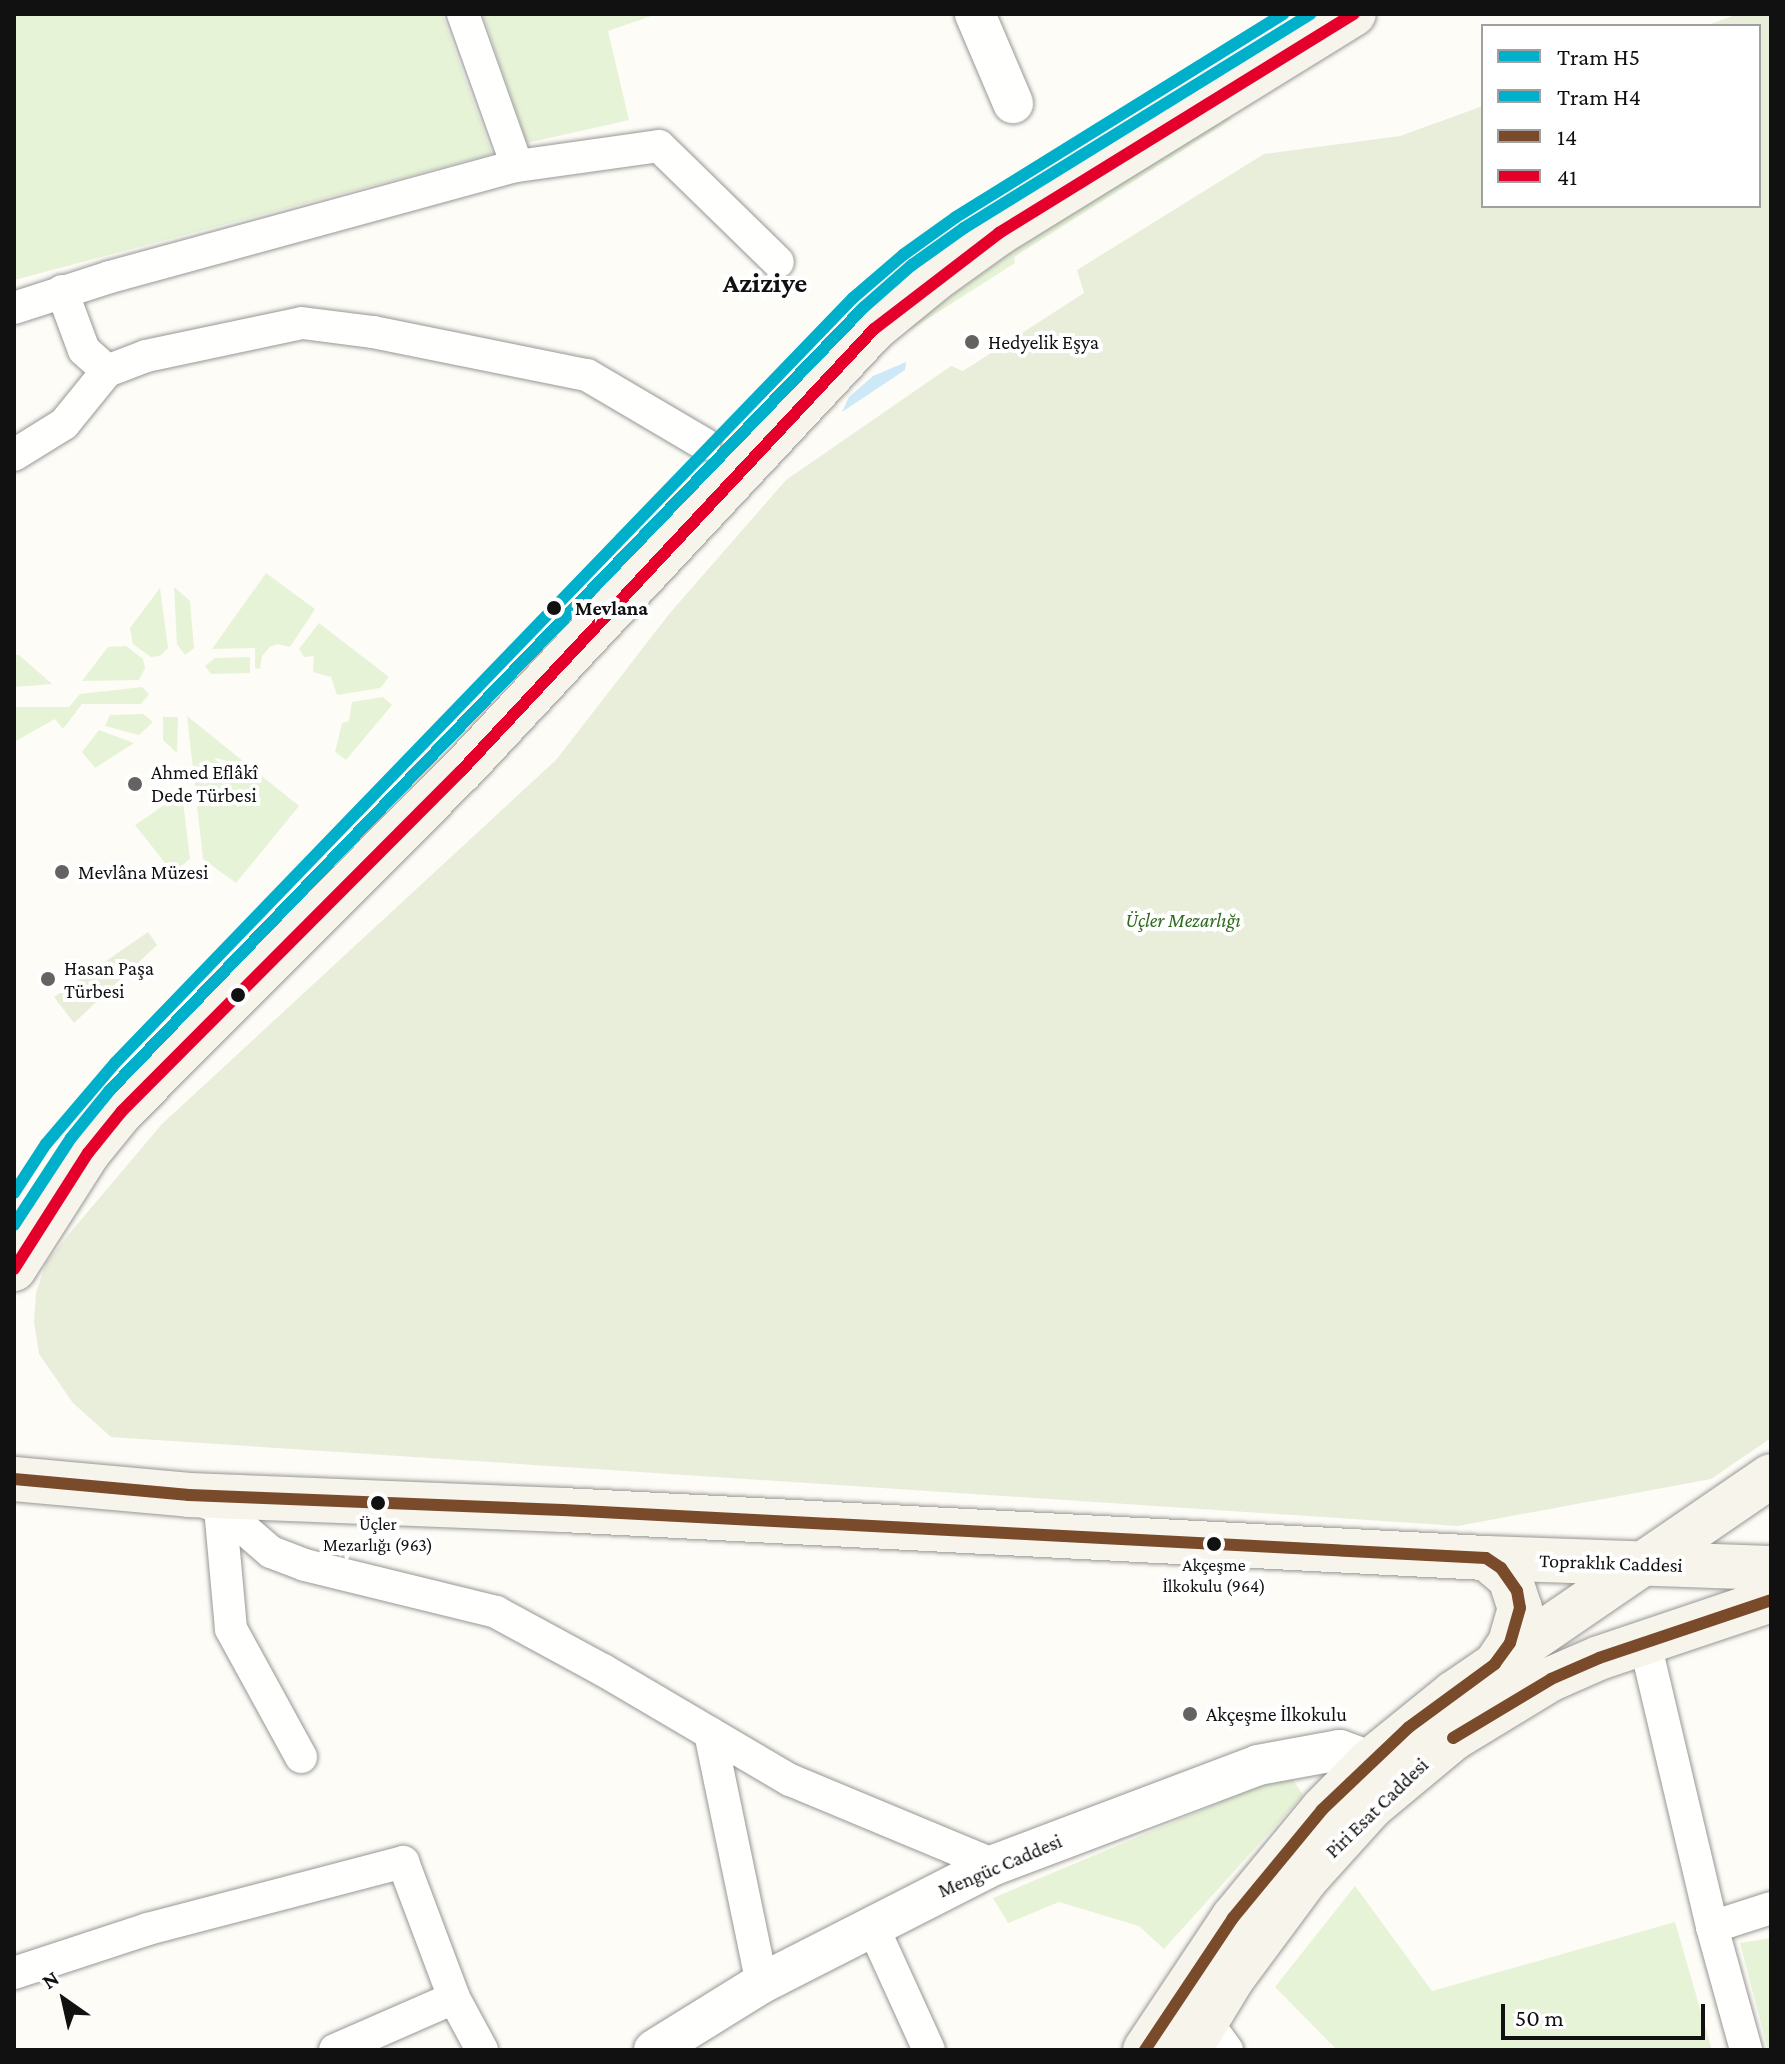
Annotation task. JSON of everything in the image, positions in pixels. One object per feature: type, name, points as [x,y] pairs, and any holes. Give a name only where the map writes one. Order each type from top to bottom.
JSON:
[{"type":"main road","points":[[14,1269],[88,1153],[122,1111],[461,771],[874,329],[935,279],[999,233],[1354,14]]},
{"type":"main road","name":"Piri Esat Caddesi","points":[[1145,2050],[1233,1918],[1322,1810],[1370,1761],[1495,1664],[1771,1476]]},
{"type":"main road","name":"Topraklık Caddesi","points":[[14,1479],[204,1502],[563,1510],[1486,1558],[1771,1568]]},
{"type":"main road","points":[[1486,1558],[1510,1578],[1517,1591],[1520,1608],[1510,1643],[1495,1664]]},
{"type":"main road","name":"Piri Esat Caddesi","points":[[1207,2040],[1306,1879],[1372,1806],[1409,1773],[1454,1738],[1551,1679],[1771,1600]]},
{"type":"street","points":[[463,14],[517,166]]},
{"type":"street","points":[[975,14],[1013,103]]},
{"type":"street","points":[[14,308],[62,291],[517,166],[659,146],[778,262]]},
{"type":"street","points":[[62,291],[84,350],[107,371]]},
{"type":"street","points":[[14,455],[64,424],[107,371],[146,356],[302,323],[373,332],[587,375],[704,444]]},
{"type":"street","points":[[204,1502],[271,1552],[305,1565],[496,1612],[790,1780],[994,1865]]},
{"type":"street","points":[[204,1502],[231,1629],[301,1757]]},
{"type":"street","points":[[1645,1643],[1712,1927],[1746,2050]]},
{"type":"street","points":[[710,1733],[762,1983]]},
{"type":"street","name":"Mengüc Caddesi","points":[[654,2050],[762,1983],[994,1865],[1258,1765],[1340,1750],[1370,1761]]},
{"type":"street","points":[[14,1973],[148,1929],[403,1862],[454,1998],[482,2050]]},
{"type":"street","points":[[1712,1927],[1771,1908]]},
{"type":"street","points":[[872,1925],[929,2050]]},
{"type":"street","points":[[335,2050],[454,1998]]},
{"type":"green space","points":[[14,14],[442,14],[492,154],[14,280]]},
{"type":"green space","points":[[483,14],[657,14],[608,31],[629,120],[527,143]]},
{"type":"green space","name":"Üçler Mezarlığı","points":[[1738,14],[1771,14],[1771,1438],[1711,1479],[1458,1526],[111,1437],[73,1403],[39,1354],[34,1322],[36,1293],[46,1263],[162,1124],[556,760],[670,613],[786,480],[951,366],[963,371],[1084,293],[1077,270],[1264,154],[1400,136],[1481,107],[1481,208],[1761,208],[1761,24],[1710,24]]},
{"type":"green space","points":[[1226,118],[1232,119],[1014,257],[1015,263],[910,330],[907,328],[1012,252]]},
{"type":"green space","points":[[266,573],[315,609],[290,647],[277,644],[270,647],[262,656],[260,669],[255,668],[255,648],[212,649]]},
{"type":"green space","points":[[174,587],[190,601],[194,648],[185,655],[177,644]]},
{"type":"green space","points":[[160,588],[168,648],[160,656],[151,657],[133,644],[130,628]]},
{"type":"green space","points":[[319,623],[389,677],[380,688],[337,695],[331,677],[313,672],[314,656],[304,657],[299,649]]},
{"type":"green space","points":[[126,646],[143,659],[145,668],[139,680],[82,681],[108,647]]},
{"type":"green space","points":[[14,655],[19,655],[52,684],[14,687]]},
{"type":"green space","points":[[250,657],[250,673],[211,674],[205,666],[215,658]]},
{"type":"green space","points":[[142,687],[149,694],[141,704],[82,704],[63,729],[55,719],[14,742],[14,707],[69,707],[80,694]]},
{"type":"green space","points":[[383,697],[392,705],[346,760],[335,752],[342,723],[349,721],[352,702]]},
{"type":"green space","points":[[143,714],[153,722],[139,735],[105,726],[110,715]]},
{"type":"green space","points":[[187,716],[299,806],[236,883],[203,859]]},
{"type":"green space","points":[[163,717],[178,717],[177,753],[163,740]]},
{"type":"green space","points":[[99,730],[134,743],[95,768],[82,752]]},
{"type":"green space","points":[[182,793],[190,859],[173,873],[135,825]]},
{"type":"green space","points":[[148,932],[157,945],[74,1023],[54,997]]},
{"type":"green space","points":[[1292,1778],[1303,1795],[1164,1949],[1139,1926],[1059,1902],[1008,1923],[993,1898],[1257,1787]]},
{"type":"green space","points":[[1355,1886],[1432,1991],[1675,1922],[1712,2050],[1337,2050],[1275,1987]]},
{"type":"green space","points":[[1771,1938],[1771,2050],[1768,2050],[1740,1943]]},
{"type":"water","points":[[906,362],[905,370],[842,412],[849,397],[873,376]]},
{"type":"tram line","name":"H4","points":[[14,1193],[46,1144],[115,1063],[853,298],[903,255],[956,217],[1283,14]]},
{"type":"tram line","name":"H5","points":[[14,1225],[71,1138],[110,1090],[863,308],[912,265],[964,228],[1310,14]]},
{"type":"transit line","name":"41","points":[[14,1269],[88,1153],[122,1111],[461,771],[874,329],[999,233],[1354,14]]},
{"type":"transit line","name":"14","points":[[14,1479],[189,1495],[563,1510],[1486,1558],[1501,1568],[1517,1591],[1520,1608],[1510,1643],[1495,1664],[1408,1728],[1322,1810],[1233,1918],[1145,2050]]},
{"type":"transit line","name":"14","points":[[1453,1738],[1551,1679],[1599,1658],[1771,1600]]},
{"type":"place","name":"Hedyelik Eşya","points":[[972,342]]},
{"type":"place","name":"Mevlana","points":[[554,608]]},
{"type":"place","name":"Ahmed Eflâkî Dede Türbesi","points":[[135,784]]},
{"type":"place","name":"Mevlâna Müzesi","points":[[62,872]]},
{"type":"place","name":"Hasan Paşa Türbesi","points":[[48,979]]},
{"type":"place","name":"Üçler Mezarlığı (963)","points":[[378,1503]]},
{"type":"place","name":"Akçeşme İlkokulu (964)","points":[[1214,1544]]},
{"type":"place","name":"Akçeşme İlkokulu","points":[[1190,1714]]},
{"type":"district","name":"Aziziye","points":[[765,283]]}]
